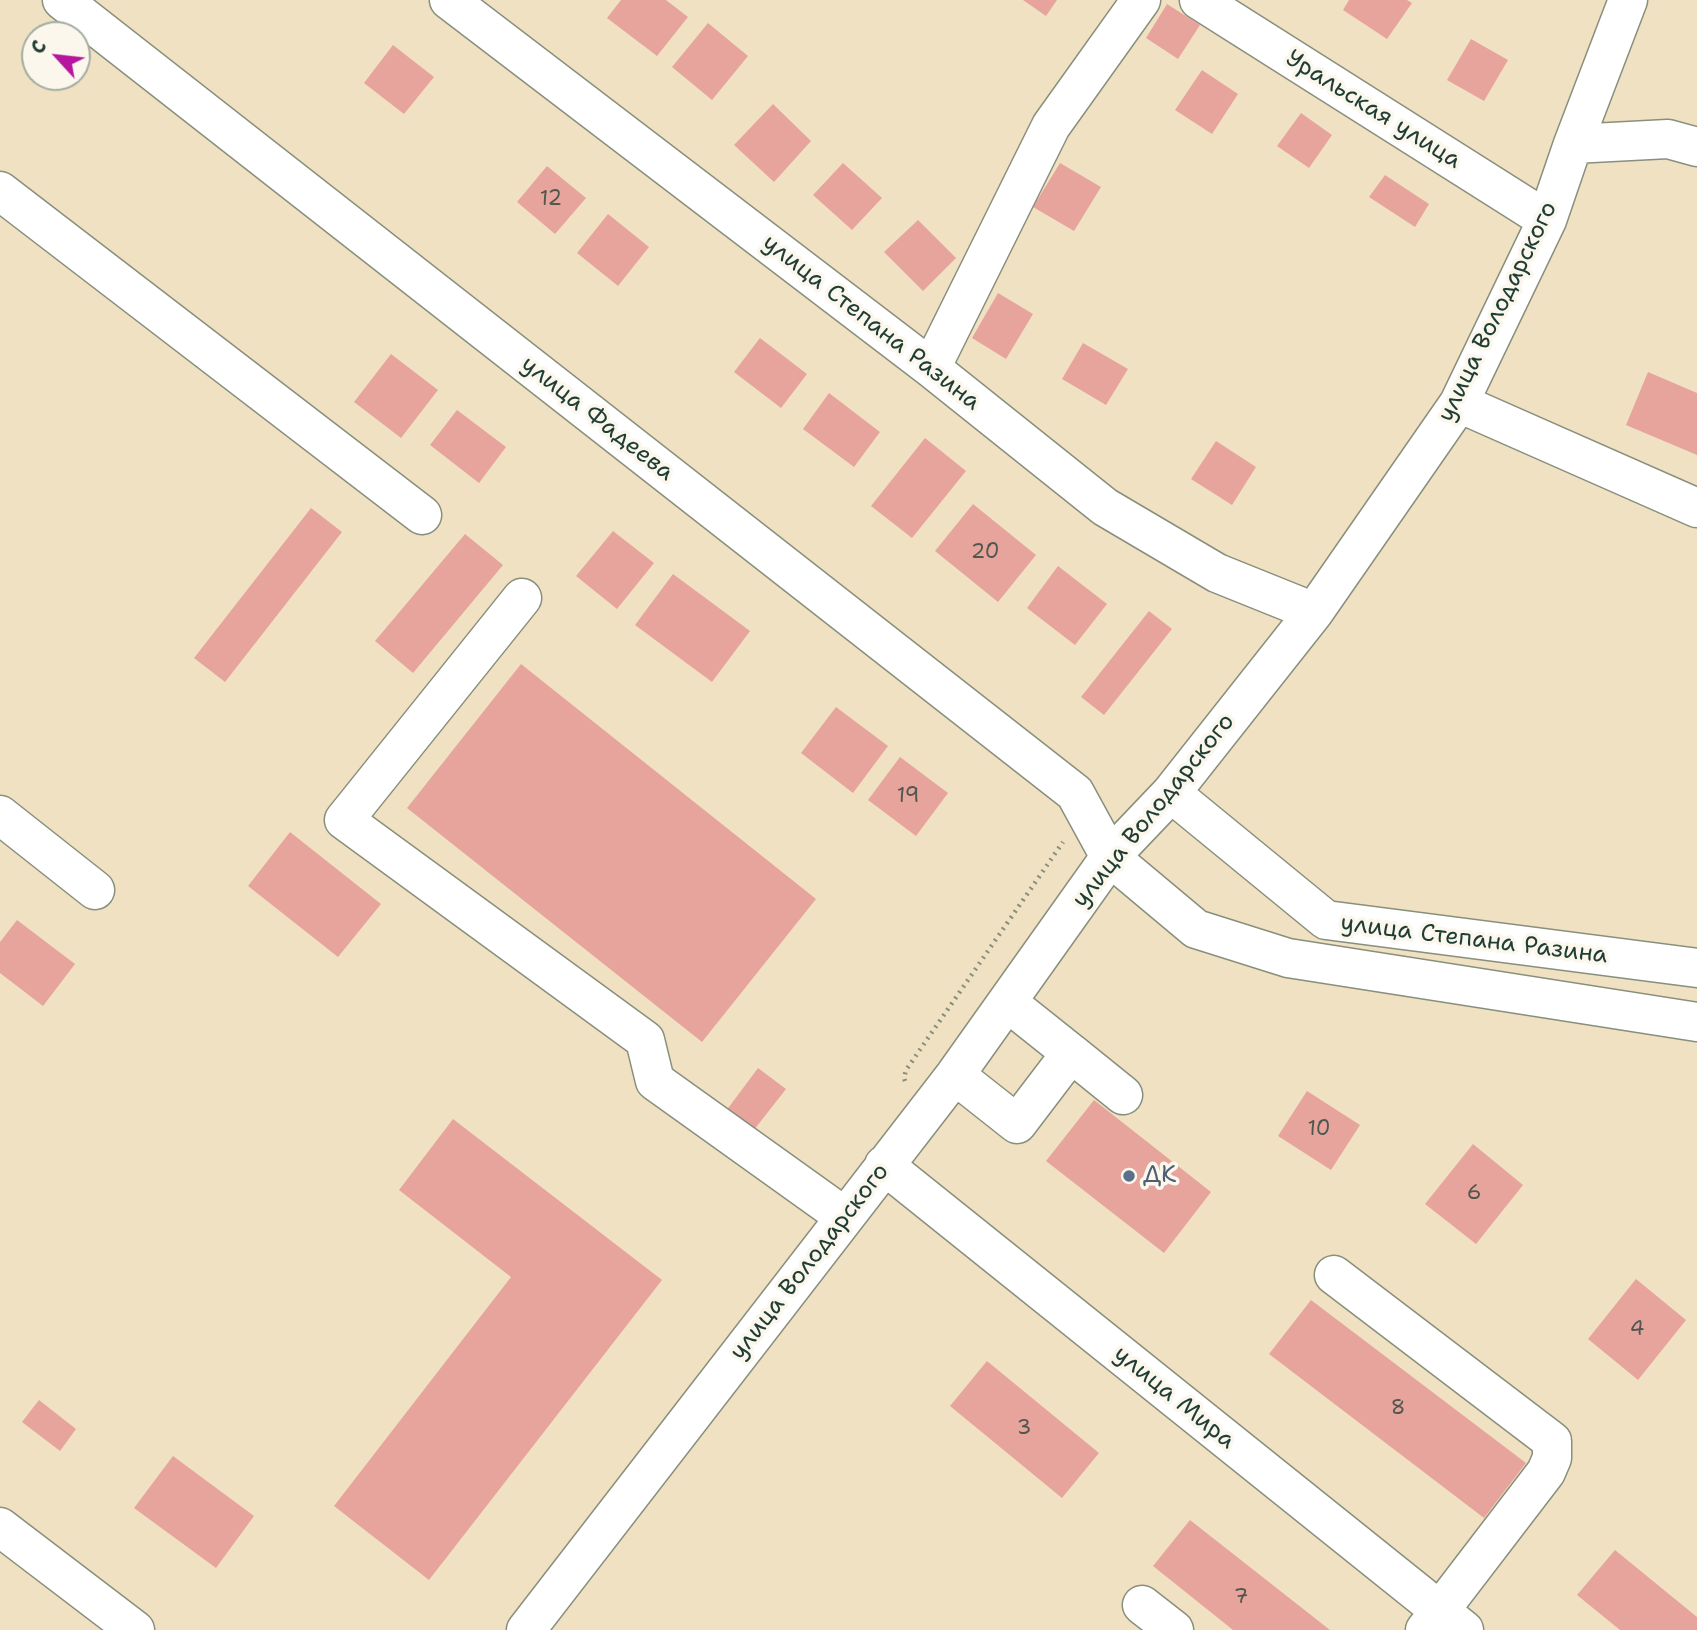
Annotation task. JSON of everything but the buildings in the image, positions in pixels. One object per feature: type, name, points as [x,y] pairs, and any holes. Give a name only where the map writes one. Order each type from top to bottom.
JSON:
[{"type":"street","name":"улица Фадеева","points":[[62,0],[1075,793],[1111,857]]},
{"type":"street","name":"улица Степана Разина","points":[[449,0],[931,368],[1105,507],[1217,573],[1314,612]]},
{"type":"street","points":[[931,368],[1051,126],[1141,0]]},
{"type":"street","name":"Уральская улица","points":[[1199,0],[1547,220]]},
{"type":"street","name":"улица Володарского","points":[[526,1630],[955,1075],[1111,857],[1171,793],[1314,612],[1460,403],[1547,220],[1628,0]]},
{"type":"street","points":[[1573,144],[1668,139],[1697,147]]},
{"type":"street","points":[[0,191],[422,515]]},
{"type":"street","points":[[1460,403],[1697,508]]},
{"type":"street","points":[[522,598],[344,820],[645,1040],[655,1081],[845,1217]]},
{"type":"street","name":"улица Степана Разина","points":[[1171,793],[1326,920],[1697,968]]},
{"type":"street","points":[[0,815],[95,890]]},
{"type":"street","points":[[1111,857],[1196,929],[1288,958],[1697,1022]]},
{"type":"street","points":[[1007,1002],[1123,1095]]},
{"type":"street","points":[[955,1075],[1017,1124],[1071,1053]]},
{"type":"street","name":"улица Мира","points":[[884,1165],[1443,1623]]},
{"type":"street","points":[[1334,1275],[1552,1441],[1552,1458],[1546,1472],[1443,1623]]},
{"type":"street","points":[[0,1527],[135,1630]]},
{"type":"street","points":[[1142,1605],[1174,1630]]},
{"type":"place","name":"ДК","points":[[1129,1176]]}]
